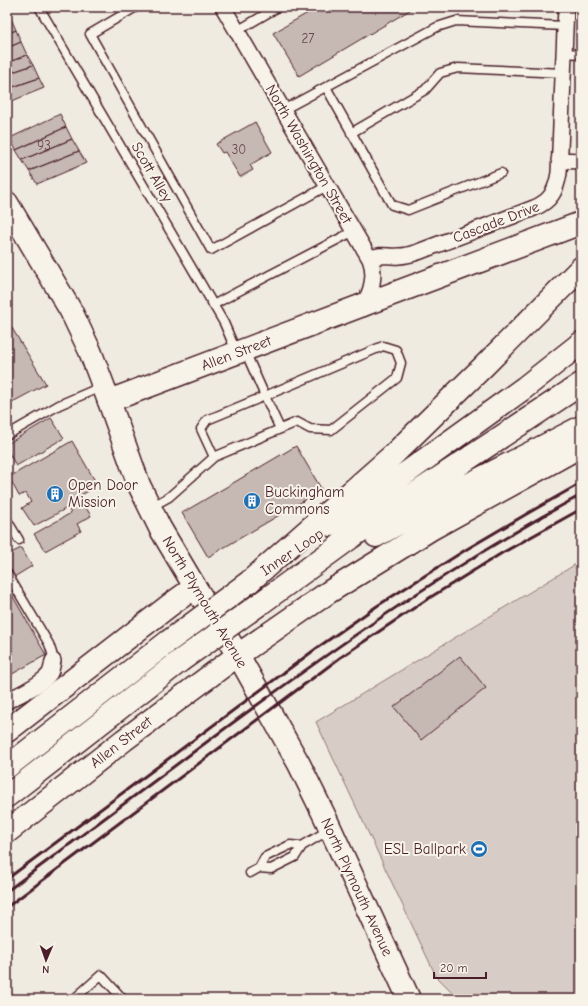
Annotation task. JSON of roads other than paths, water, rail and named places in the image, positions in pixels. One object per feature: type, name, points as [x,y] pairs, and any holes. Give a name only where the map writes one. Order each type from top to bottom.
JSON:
[{"type":"main road","name":"North Plymouth Avenue","points":[[7,203],[71,311],[90,351],[134,472],[150,507],[195,587],[238,655],[299,764],[331,829],[409,999]]},
{"type":"main road","name":"Allen Street","points":[[106,394],[241,351],[581,224]]},
{"type":"main road","points":[[249,582],[393,455],[581,268]]},
{"type":"main road","name":"Inner Loop","points":[[7,767],[169,641],[249,582],[402,476],[524,388],[581,343]]},
{"type":"main road","name":"Inner Loop","points":[[7,796],[180,662],[346,541],[581,384]]},
{"type":"main road","points":[[260,603],[328,562],[454,492],[581,427]]},
{"type":"main road","name":"Allen Street","points":[[7,832],[136,730],[238,655],[329,592],[431,529],[581,446]]},
{"type":"main road","points":[[7,731],[195,587]]},
{"type":"street","name":"North Washington Street","points":[[223,7],[370,259],[373,271],[372,282],[369,294],[363,306]]},
{"type":"street","name":"Cascade Drive","points":[[370,259],[382,255],[398,256],[412,254],[540,205],[549,198],[558,179],[566,7]]},
{"type":"street","points":[[559,160],[581,161]]},
{"type":"street","points":[[7,702],[46,678],[51,670],[53,661]]},
{"type":"lane","name":"Scott Alley","points":[[39,7],[241,351],[280,429]]},
{"type":"lane","points":[[136,7],[90,34],[211,250],[327,186]]},
{"type":"lane","points":[[237,31],[278,7]]},
{"type":"lane","points":[[283,110],[437,27],[456,21],[565,26]]},
{"type":"lane","points":[[564,53],[581,54]]},
{"type":"lane","points":[[351,133],[425,90],[440,73],[458,68],[563,73]]},
{"type":"lane","points":[[326,88],[392,205],[408,210],[501,173]]},
{"type":"lane","points":[[213,305],[354,231]]},
{"type":"lane","points":[[150,507],[169,497],[214,457],[297,422],[310,429],[331,430],[397,378],[401,363],[396,350],[383,346],[207,420],[201,429],[214,457]]},
{"type":"lane","points":[[7,435],[59,404],[106,394]]},
{"type":"lane","points":[[7,520],[19,540]]},
{"type":"lane","points":[[7,573],[49,644],[53,661]]},
{"type":"lane","points":[[259,868],[271,869],[295,857],[302,846],[331,829]]},
{"type":"lane","points":[[250,873],[259,868],[265,857],[290,845],[302,846]]},
{"type":"lane","points":[[74,999],[101,975],[123,999]]},
{"type":"railway","points":[[7,879],[317,648],[377,606],[467,549],[581,483]]},
{"type":"railway","points":[[7,891],[239,718],[334,650],[480,553],[581,495]]},
{"type":"railway","points":[[7,907],[341,657],[426,600],[502,553],[581,509]]},
{"type":"place","name":"Open Door Mission","points":[[55,494]]},
{"type":"place","name":"Buckingham Commons","points":[[252,501]]},
{"type":"place","name":"ESL Ballpark","points":[[479,849]]}]
